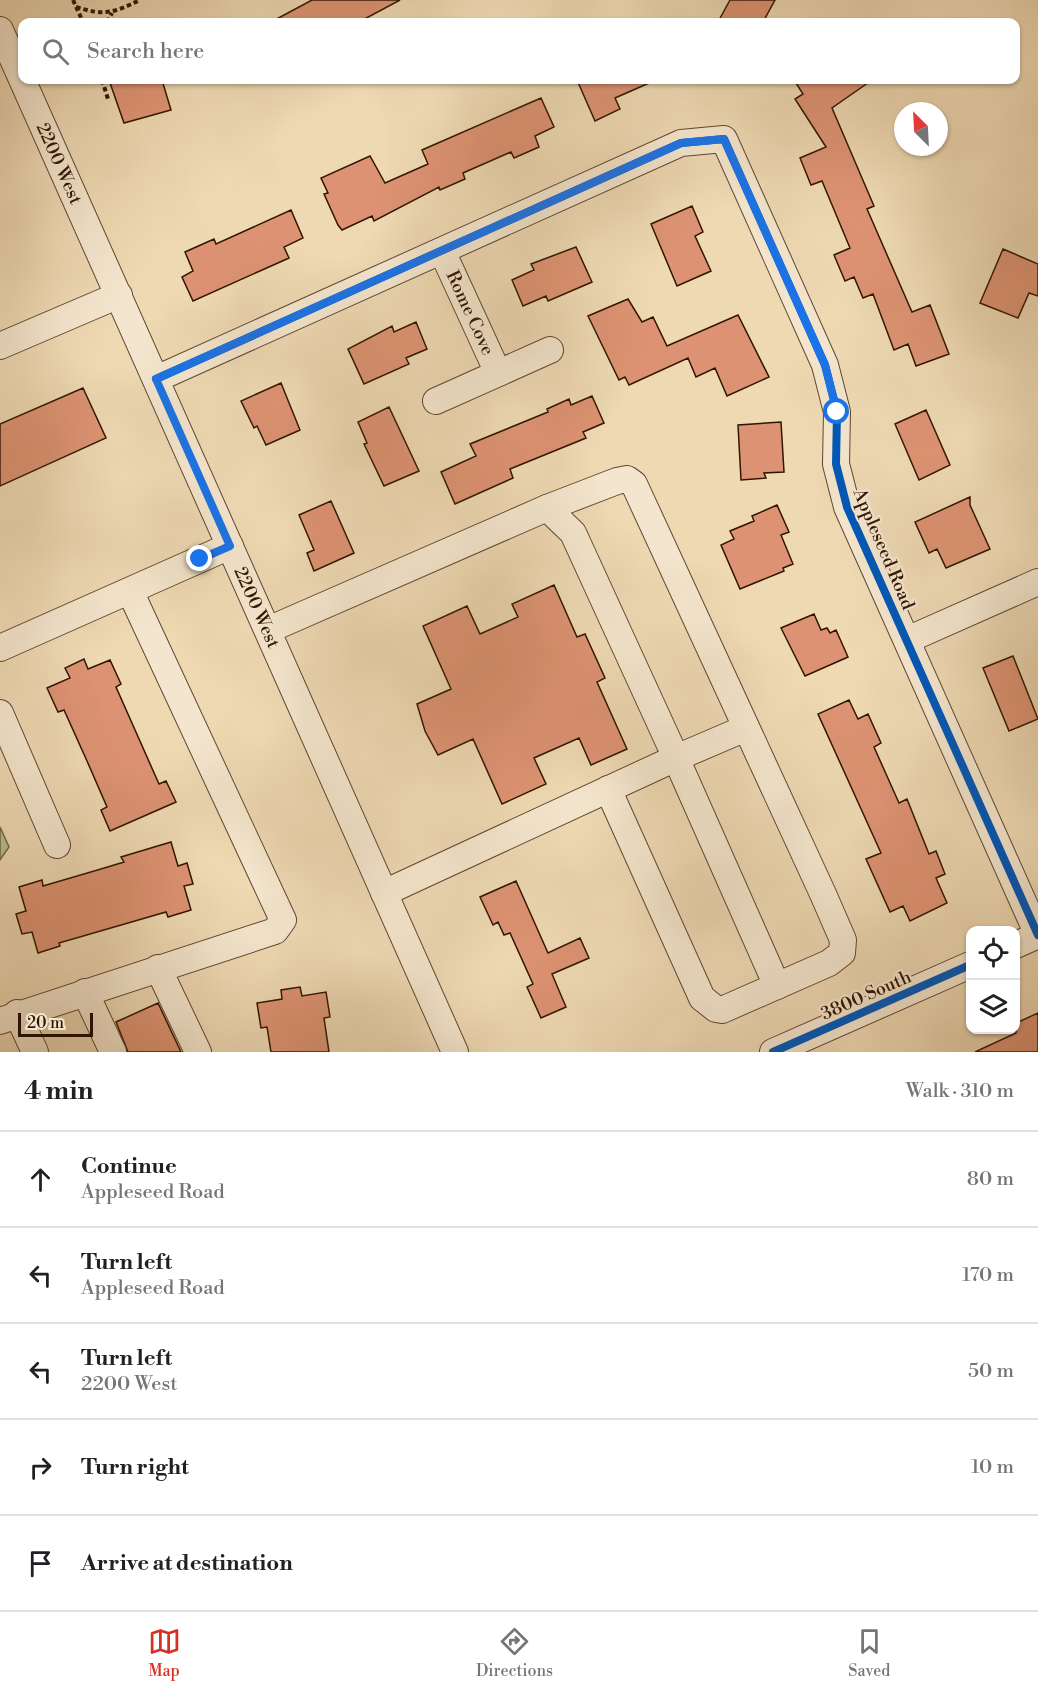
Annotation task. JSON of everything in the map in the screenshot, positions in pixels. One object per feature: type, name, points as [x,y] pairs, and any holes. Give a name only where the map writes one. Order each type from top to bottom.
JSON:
[{"type":"street","name":"2200 West","points":[[0,30],[18,70]]},
{"type":"street","name":"2200 West","points":[[24,84],[455,1052]]},
{"type":"street","name":"Appleseed Road","points":[[156,379],[681,143],[724,139],[825,365],[837,412],[836,464],[847,507],[1038,935]]},
{"type":"street","name":"Rome Cove","points":[[442,251],[498,373]]},
{"type":"street","points":[[0,346],[119,295]]},
{"type":"street","name":"Rome Cove","points":[[436,401],[550,350]]},
{"type":"street","points":[[268,630],[547,508],[627,479],[634,484],[827,903],[844,949],[829,963],[722,1010],[716,1009],[702,998],[608,789]]},
{"type":"street","points":[[547,508],[573,533],[777,986]]},
{"type":"street","points":[[0,648],[230,546]]},
{"type":"street","points":[[907,640],[1038,582]]},
{"type":"street","points":[[35,1052],[8,1017],[275,931],[283,920],[130,591]]},
{"type":"street","points":[[0,713],[57,844]]},
{"type":"street","points":[[384,893],[746,728]]},
{"type":"street","points":[[1020,943],[1038,935]]},
{"type":"street","name":"3800 South","points":[[773,1052],[966,967]]},
{"type":"street","points":[[158,968],[198,1052]]},
{"type":"street","points":[[85,992],[113,1052]]},
{"type":"path","points":[[72,0],[81,18]]},
{"type":"path","points":[[109,18],[112,14],[140,0]]},
{"type":"path","points":[[76,7],[112,14]]},
{"type":"path","points":[[103,84],[108,99]]},
{"type":"green space","points":[[0,827],[9,847],[0,860]]},
{"type":"building","points":[[312,0],[400,0],[366,18],[278,18]]},
{"type":"building","points":[[730,0],[775,0],[765,18],[720,18]]},
{"type":"building","points":[[110,84],[163,84],[171,110],[124,123]]},
{"type":"building","points":[[579,84],[647,84],[615,98],[620,109],[595,121]]},
{"type":"building","points":[[797,84],[866,84],[832,108],[874,206],[867,209],[912,312],[930,305],[949,354],[916,366],[908,344],[894,350],[873,294],[863,298],[854,277],[845,281],[834,255],[850,248],[822,181],[811,185],[800,158],[826,147],[795,99],[803,94]]},
{"type":"building","points":[[541,98],[554,127],[535,136],[539,147],[514,158],[511,152],[463,173],[465,179],[440,190],[439,187],[374,221],[372,216],[342,230],[338,225],[324,194],[328,193],[321,178],[370,156],[385,183],[428,164],[422,150]]},
{"type":"building","points":[[692,206],[703,232],[695,236],[711,271],[677,286],[651,224]]},
{"type":"building","points":[[291,210],[303,238],[284,247],[289,258],[193,301],[182,277],[193,271],[185,252],[214,239],[216,244]]},
{"type":"building","points":[[576,247],[592,282],[548,301],[546,296],[523,306],[512,280],[534,270],[531,264]]},
{"type":"building","points":[[1003,249],[1038,264],[1038,296],[1029,293],[1018,318],[980,303]]},
{"type":"building","points":[[628,299],[642,322],[653,317],[667,346],[738,315],[769,377],[727,396],[715,368],[696,377],[688,358],[629,385],[625,377],[619,380],[588,316]]},
{"type":"building","points":[[416,322],[427,349],[406,358],[409,364],[364,384],[348,349],[392,326],[394,332]]},
{"type":"building","points":[[281,383],[300,430],[266,445],[257,426],[254,428],[241,401]]},
{"type":"building","points":[[83,388],[106,438],[0,486],[0,424]]},
{"type":"building","points":[[592,396],[604,423],[583,432],[586,438],[510,469],[513,478],[455,504],[441,472],[476,456],[470,444],[548,412],[547,409],[569,399],[571,405]]},
{"type":"building","points":[[389,407],[419,471],[384,486],[364,444],[367,443],[358,422]]},
{"type":"building","points":[[926,410],[950,465],[919,480],[895,424]]},
{"type":"building","points":[[781,422],[784,472],[764,473],[766,478],[741,480],[738,425]]},
{"type":"building","points":[[970,497],[970,505],[990,549],[946,568],[937,549],[929,553],[915,522]]},
{"type":"building","points":[[331,501],[354,553],[314,571],[307,553],[314,550],[299,515]]},
{"type":"building","points":[[777,505],[789,532],[781,535],[793,564],[783,568],[784,571],[740,589],[721,545],[734,539],[730,531],[754,521],[752,516]]},
{"type":"building","points":[[554,585],[577,637],[585,634],[605,678],[597,682],[627,749],[591,765],[579,738],[534,758],[546,784],[502,804],[473,739],[438,755],[425,731],[417,704],[451,689],[423,626],[467,606],[480,634],[518,617],[512,604]]},
{"type":"building","points":[[814,614],[821,630],[827,628],[830,633],[836,630],[848,657],[805,676],[781,628]]},
{"type":"building","points":[[1013,656],[1038,719],[1009,731],[983,668]]},
{"type":"building","points":[[84,659],[88,669],[110,660],[121,684],[116,687],[159,784],[166,781],[176,802],[110,831],[101,810],[107,807],[87,761],[64,710],[58,712],[47,688],[70,678],[65,668]]},
{"type":"building","points":[[849,700],[858,719],[868,714],[881,743],[874,747],[899,803],[907,799],[929,854],[936,851],[945,874],[936,878],[947,903],[910,921],[903,906],[890,912],[866,859],[881,853],[818,714]]},
{"type":"building","points":[[171,842],[178,866],[187,863],[193,884],[184,886],[191,910],[168,917],[166,912],[59,943],[60,946],[38,953],[32,932],[22,934],[16,914],[26,911],[19,887],[42,880],[43,886],[101,869],[124,862],[121,857]]},
{"type":"building","points":[[516,881],[548,953],[580,938],[589,958],[552,974],[566,1007],[541,1018],[527,987],[533,984],[510,933],[504,935],[498,922],[493,925],[480,897]]},
{"type":"building","points":[[300,987],[302,996],[326,992],[330,1017],[324,1018],[329,1052],[271,1052],[267,1027],[261,1028],[257,1003],[282,999],[281,990]]},
{"type":"building","points":[[158,1003],[181,1052],[128,1052],[116,1022]]},
{"type":"building","points":[[1038,1013],[1038,1052],[975,1052],[1014,1034],[1020,1034],[1020,1021]]},
{"type":"cycle path","points":[[156,379],[681,143],[724,139],[825,365],[837,412],[836,464],[847,507],[1038,935]]},
{"type":"cycle path","points":[[773,1052],[966,967]]},
{"type":"route","points":[[200,559],[230,546],[156,379],[681,143],[724,139],[825,365],[837,412]]}]
